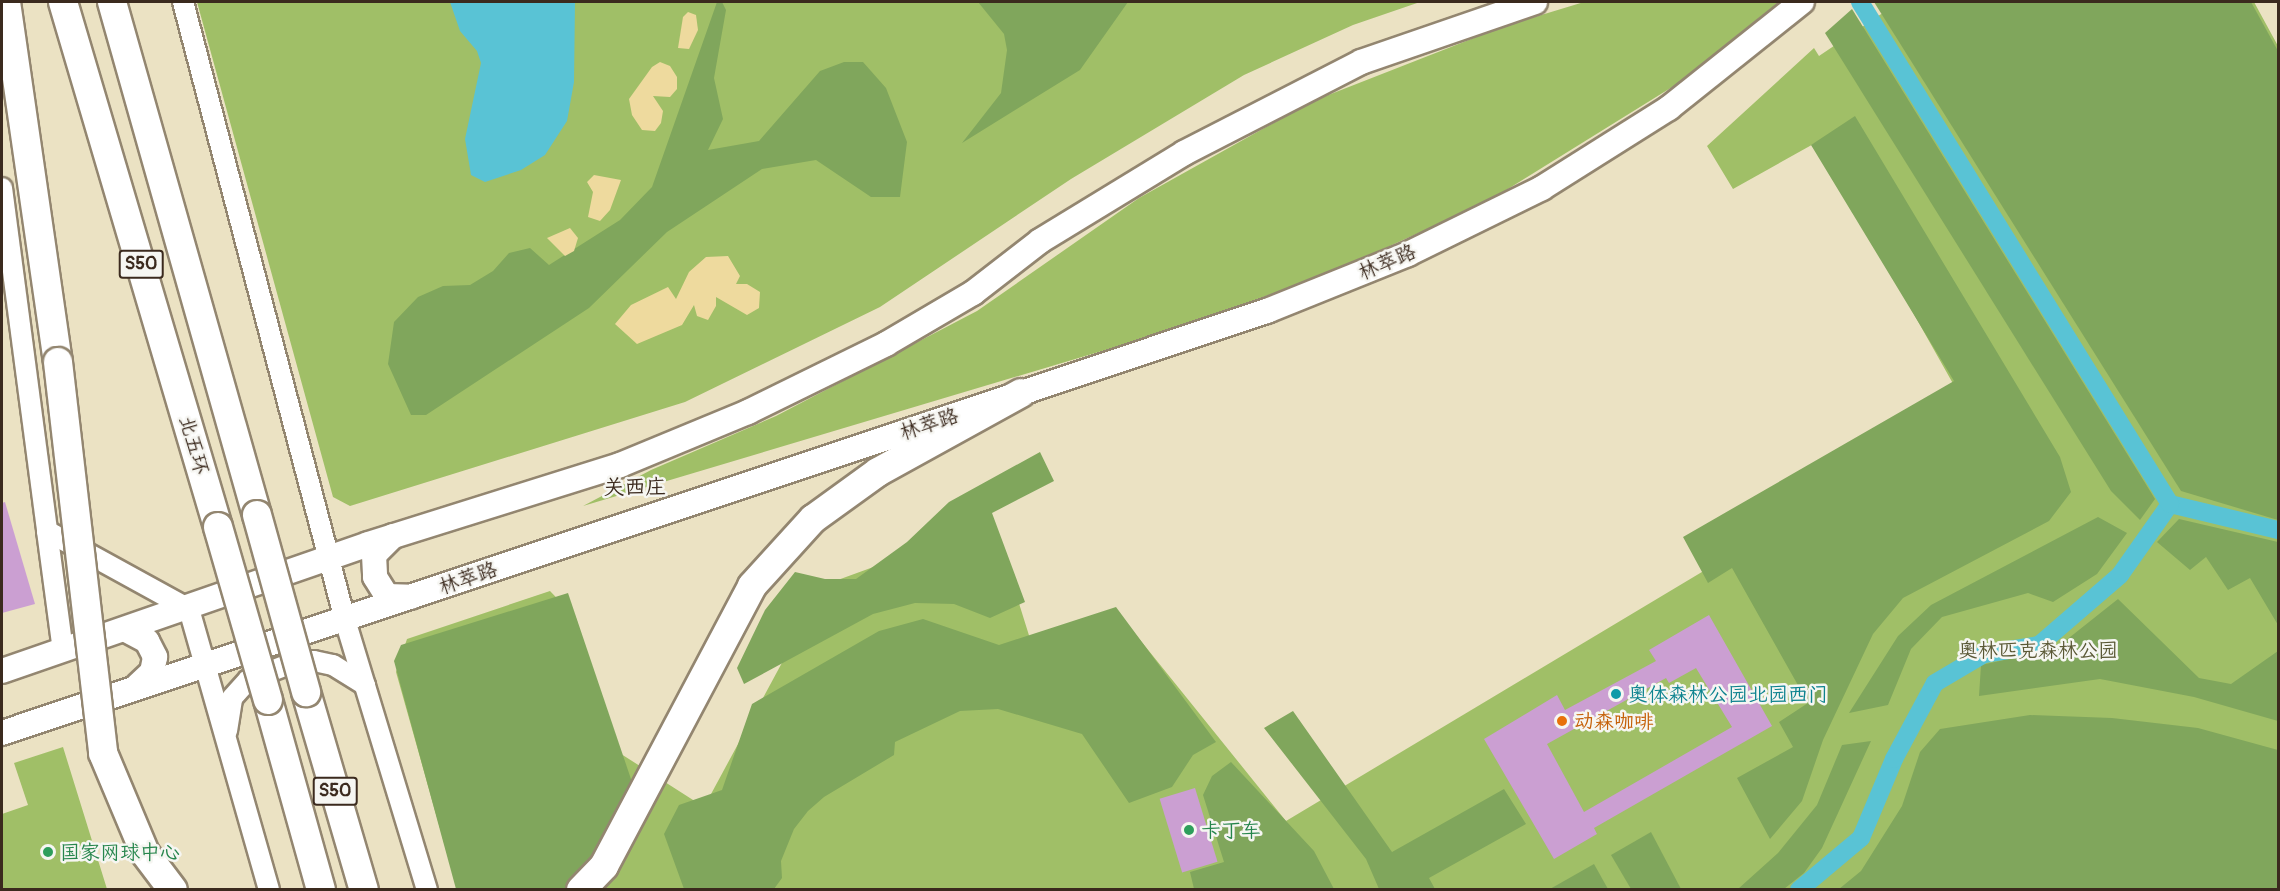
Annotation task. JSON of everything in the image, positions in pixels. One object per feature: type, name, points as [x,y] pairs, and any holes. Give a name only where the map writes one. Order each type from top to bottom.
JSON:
[{"type":"highway","points":[[6,2],[40,213],[103,753],[145,853],[173,890]]},
{"type":"highway","name":"北五环","points":[[63,2],[218,527],[321,890]]},
{"type":"highway","name":"S50","points":[[112,2],[364,890]]},
{"type":"highway","points":[[581,890],[604,866],[752,586],[813,519],[878,472],[1021,393]]},
{"type":"main road","points":[[2,671],[189,609],[393,536],[620,465],[748,412],[905,333],[973,293],[1040,241],[1194,147],[1361,62],[1535,2]]},
{"type":"main road","name":"林萃路","points":[[2,733],[204,662],[345,620],[1267,311],[1475,223],[1542,188],[1669,108],[1802,2]]},
{"type":"main road","points":[[393,536],[374,555],[375,577],[387,596],[411,597]]},
{"type":"main road","points":[[126,630],[147,641],[155,657],[152,672],[138,685]]},
{"type":"street","points":[[183,2],[345,620],[427,890]]},
{"type":"street","points":[[2,188],[63,651]]},
{"type":"street","points":[[46,531],[189,609],[269,890]]},
{"type":"street","points":[[226,737],[232,698],[248,680],[314,661],[348,671],[364,685]]},
{"type":"green space","points":[[197,2],[1420,2],[1353,25],[1244,75],[1071,179],[880,307],[685,402],[350,506],[333,497]]},
{"type":"green space","points":[[717,2],[722,2],[726,10],[714,78],[723,119],[708,150],[759,141],[820,71],[844,62],[863,62],[886,88],[907,142],[900,197],[871,197],[816,160],[762,169],[667,232],[589,308],[426,415],[411,415],[388,364],[394,322],[418,297],[443,286],[470,285],[493,271],[509,253],[530,248],[549,265],[620,220],[652,187]]},
{"type":"green space","points":[[978,2],[1128,2],[1080,70],[962,143],[1001,93],[1007,50],[1004,34]]},
{"type":"green space","points":[[1584,2],[1779,2],[1677,84],[1487,202],[1319,278],[1122,345],[583,506],[651,470],[776,416],[977,311],[1139,198],[1313,101],[1502,27]]},
{"type":"green space","points":[[1874,2],[2251,2],[2278,51],[2278,520],[2181,491]]},
{"type":"green space","name":"奥林匹克森林公园","points":[[1899,2],[2254,2],[2278,46],[2278,889],[457,889],[396,672],[407,639],[550,591],[576,618],[618,752],[704,807],[824,585],[994,523],[1032,645],[1124,620],[1286,821],[1969,412],[1817,142],[1733,189],[1707,146],[1814,48],[1819,56]]},
{"type":"green space","points":[[1852,9],[2155,499],[2140,520],[2111,491],[1825,33]]},
{"type":"green space","points":[[1855,116],[2060,457],[2071,492],[2049,521],[1903,598],[1873,634],[1823,740],[1802,801],[1770,839],[1737,778],[1793,747],[1779,722],[1808,703],[1732,568],[1708,583],[1683,537],[1954,381],[1811,145]]},
{"type":"green space","points":[[1040,452],[1054,481],[992,513],[1025,602],[990,618],[954,604],[915,603],[873,614],[744,684],[737,668],[765,610],[795,572],[825,579],[856,579],[907,542],[949,502]]},
{"type":"green space","points":[[2098,517],[2127,533],[2097,574],[2053,602],[2028,593],[1942,617],[1911,649],[1888,705],[1849,713],[1898,636],[1931,605]]},
{"type":"green space","points":[[2179,519],[2278,542],[2278,625],[2250,578],[2228,590],[2206,557],[2190,570],[2157,542]]},
{"type":"green space","points":[[568,593],[633,785],[596,852],[568,889],[456,889],[394,661],[401,645]]},
{"type":"green space","points":[[2118,599],[2199,678],[2231,684],[2278,651],[2278,721],[2194,697],[2100,679],[1979,696],[1981,665],[2055,649]]},
{"type":"green space","points":[[1116,607],[1216,742],[1193,755],[1172,787],[1129,803],[1082,734],[998,709],[960,711],[895,742],[894,755],[824,797],[808,811],[794,829],[781,861],[782,878],[774,889],[684,889],[664,834],[679,805],[722,790],[752,704],[879,631],[923,619],[999,645]]},
{"type":"green space","points":[[1293,711],[1392,852],[1504,789],[1526,824],[1429,878],[1435,889],[1379,889],[1366,859],[1264,728]]},
{"type":"green space","points":[[2030,715],[2112,718],[2198,728],[2278,750],[2278,889],[1839,889],[1861,871],[1902,806],[1920,752],[1940,729]]},
{"type":"green space","points":[[1871,741],[1822,848],[1804,873],[1784,889],[1738,889],[1778,853],[1817,805],[1842,745]]},
{"type":"green space","name":"国家网球中心","points":[[63,747],[107,889],[2,889],[2,814],[28,805],[14,763]]},
{"type":"green space","points":[[1231,762],[1314,851],[1334,889],[1194,889],[1190,872],[1224,862],[1203,795],[1212,776]]},
{"type":"green space","points":[[1651,832],[1681,889],[1631,889],[1611,855]]},
{"type":"green space","points":[[1594,864],[1608,889],[1550,889]]},
{"type":"sand","points":[[688,12],[696,15],[698,30],[689,49],[678,48],[683,17]]},
{"type":"sand","points":[[660,62],[670,66],[677,77],[677,89],[670,97],[653,96],[663,111],[661,123],[655,131],[642,130],[632,115],[629,99],[652,67]]},
{"type":"sand","points":[[594,175],[621,180],[610,210],[600,221],[588,217],[593,192],[587,182]]},
{"type":"sand","points":[[570,228],[578,238],[574,251],[565,256],[547,238]]},
{"type":"sand","points":[[728,256],[740,276],[736,284],[747,284],[760,292],[759,308],[747,315],[716,297],[716,306],[708,320],[697,316],[694,305],[682,325],[637,344],[615,324],[631,305],[668,287],[676,299],[689,272],[706,257]]},
{"type":"water","points":[[450,2],[575,2],[574,82],[567,121],[545,155],[521,170],[485,182],[471,175],[465,139],[481,63],[477,51],[460,31]]},
{"type":"building","points":[[5,502],[35,604],[2,613],[2,503]]},
{"type":"building","points":[[1709,615],[1772,726],[1594,828],[1597,834],[1554,859],[1484,739],[1557,695],[1565,710],[1656,661],[1649,650]],"holes":[[[1696,668],[1732,727],[1584,812],[1547,744],[1666,678],[1669,683]]]},
{"type":"building","name":"卡丁车","points":[[1195,788],[1218,862],[1182,872],[1160,799]]},
{"type":"waterway","points":[[1799,890],[1861,838],[1894,759],[1935,683],[1984,654],[2039,645],[2120,575],[2170,504],[1860,2]]},
{"type":"waterway","points":[[2170,504],[2278,530]]},
{"type":"place","name":"奥体森林公园北园西门","points":[[1616,694]]},
{"type":"place","name":"动森咖啡","points":[[1562,721]]},
{"type":"place","name":"卡丁车","points":[[1189,830]]},
{"type":"place","name":"国家网球中心","points":[[48,852]]},
{"type":"district","name":"关西庄","points":[[635,488]]}]
